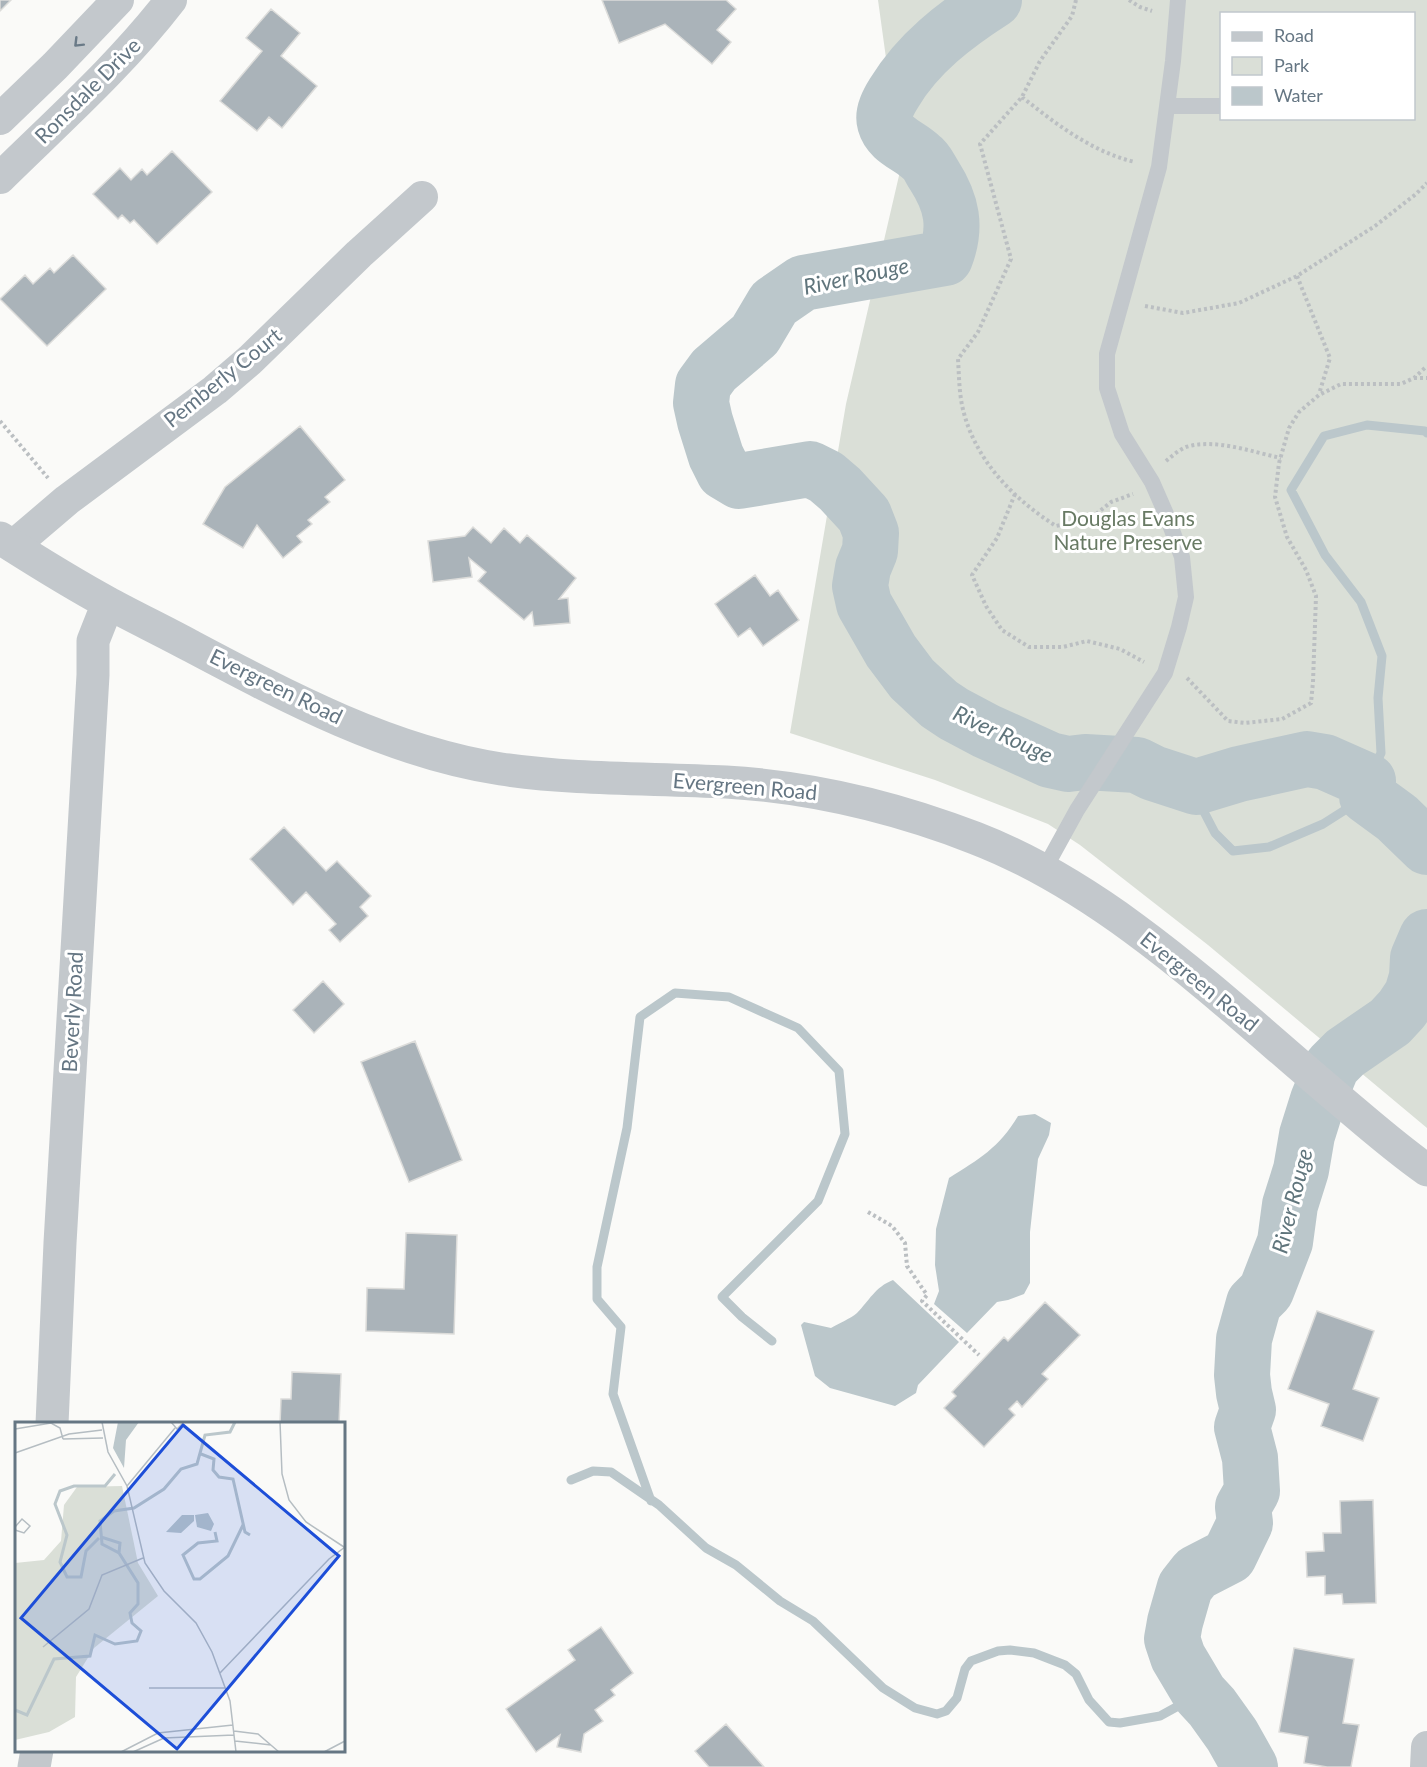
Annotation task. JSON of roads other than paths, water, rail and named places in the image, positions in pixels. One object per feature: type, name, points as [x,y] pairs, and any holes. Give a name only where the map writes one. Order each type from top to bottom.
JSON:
[{"type":"street","name":"Ronsdale Drive","points":[[0,119],[118,0]]},
{"type":"street","name":"Ronsdale Drive","points":[[0,178],[110,72],[143,37],[171,0]]},
{"type":"street","name":"Pemberly Court","points":[[7,542],[67,501],[214,390],[250,360],[359,254],[422,197]]},
{"type":"street","name":"Evergreen Road","points":[[7,542],[108,603],[262,684],[371,732],[431,753],[503,770],[783,787],[844,798],[900,813],[973,837],[1011,853],[1072,886],[1134,929],[1427,1170]]},
{"type":"street","name":"Beverly Road","points":[[52,1422],[59,1254],[93,675],[93,641],[108,603]]},
{"type":"street","points":[[1426,1767],[1427,1747]]},
{"type":"street","points":[[34,1767],[37,1752]]},
{"type":"lane","points":[[1044,870],[1077,810],[1164,673],[1171,656],[1186,597],[1182,557],[1166,514],[1152,482],[1122,434],[1107,388],[1107,354],[1159,167],[1178,0]]},
{"type":"lane","points":[[1167,106],[1220,106]]},
{"type":"water","points":[[1035,1114],[1051,1123],[1049,1135],[1038,1159],[1030,1232],[1030,1283],[1024,1294],[997,1302],[967,1333],[934,1304],[939,1291],[935,1265],[936,1229],[949,1178],[996,1145],[1018,1116]]},
{"type":"water","points":[[893,1280],[959,1342],[918,1385],[916,1393],[895,1406],[830,1388],[815,1376],[801,1325],[804,1322],[831,1328],[857,1313],[877,1290]]},
{"type":"waterway","name":"River Rouge","points":[[994,0],[965,19],[914,65],[894,93],[884,115],[887,129],[925,161],[945,195],[952,225],[945,258],[803,283],[774,303],[755,335],[714,370],[703,385],[701,403],[705,421],[716,456],[724,472],[739,481],[810,469],[826,477],[840,489],[864,515],[871,533],[870,551],[863,568],[860,586],[864,604],[891,651],[912,679],[939,704],[954,714],[1050,760],[1068,764],[1085,762],[1137,765],[1153,773],[1196,787],[1239,774],[1307,759],[1325,762],[1368,781],[1367,796],[1397,818],[1427,847]]},
{"type":"waterway","points":[[1368,781],[1381,753],[1378,698],[1382,656],[1361,602],[1325,555],[1291,490],[1324,436],[1367,425],[1427,433]]},
{"type":"waterway","points":[[1196,787],[1202,808],[1215,833],[1233,851],[1269,847],[1323,824],[1367,796]]},
{"type":"waterway","name":"River Rouge","points":[[1250,1767],[1232,1735],[1200,1694],[1178,1657],[1172,1639],[1175,1622],[1185,1587],[1196,1573],[1229,1556],[1245,1523],[1243,1507],[1252,1491],[1250,1458],[1242,1427],[1248,1410],[1242,1375],[1244,1339],[1254,1303],[1266,1291],[1285,1242],[1290,1205],[1318,1100],[1332,1066],[1345,1053],[1390,1022],[1402,1009],[1412,994],[1417,977],[1418,958],[1427,937]]},
{"type":"waterway","points":[[651,1501],[613,1394],[621,1327],[597,1299],[597,1267],[627,1128],[640,1017],[675,993],[729,997],[798,1028],[839,1071],[845,1134],[818,1201],[722,1297],[742,1317],[772,1341]]},
{"type":"waterway","points":[[571,1480],[593,1471],[611,1472],[659,1505],[706,1548],[736,1565],[780,1601],[813,1621],[883,1688],[915,1708],[937,1714],[946,1711],[957,1698],[965,1669],[971,1661],[998,1651],[1010,1650],[1034,1653],[1065,1665],[1076,1674],[1089,1700],[1109,1722],[1120,1723],[1160,1716],[1200,1694]]},
{"type":"park label","name":"Douglas Evans Nature Preserve","points":[[1128,531]]}]
